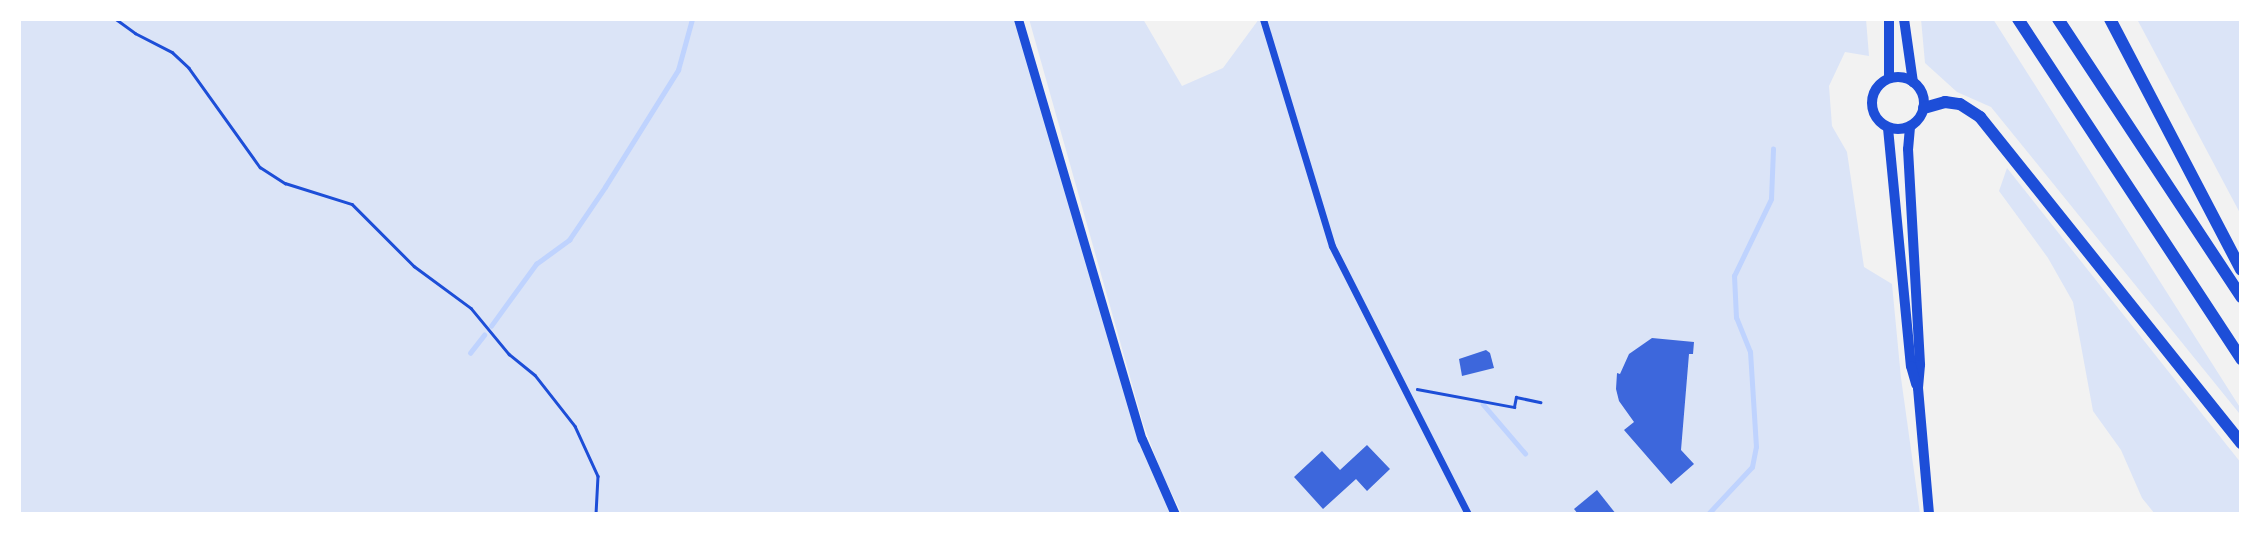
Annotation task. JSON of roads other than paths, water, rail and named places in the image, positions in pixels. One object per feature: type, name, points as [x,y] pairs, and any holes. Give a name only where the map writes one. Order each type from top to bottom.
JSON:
[{"type":"highway","points":[[2018,19],[2241,359]]},
{"type":"highway","points":[[2058,19],[2241,297]]},
{"type":"highway","points":[[2109,19],[2241,270]]},
{"type":"highway","points":[[1924,108],[1953,103],[1967,107],[1980,117],[2241,443]]},
{"type":"main road","points":[[1889,19],[1889,79]]},
{"type":"main road","points":[[1904,19],[1913,82]]},
{"type":"main road","points":[[1902,77],[1913,82],[1924,96],[1921,117],[1910,127],[1888,128],[1876,118],[1872,102],[1877,88],[1889,79],[1902,77]]},
{"type":"main road","points":[[1910,127],[1908,149],[1920,365],[1918,388],[1929,514]]},
{"type":"main road","points":[[1888,128],[1910,366],[1918,388]]},
{"type":"street","points":[[1018,19],[1142,439],[1175,514]]},
{"type":"street","points":[[1263,19],[1332,246],[1468,514]]},
{"type":"waterway","points":[[491,326],[536,264],[569,240],[605,187],[678,70],[692,19]]},
{"type":"waterway","points":[[1708,514],[1752,467],[1756,447],[1750,352],[1736,318],[1734,276],[1771,199],[1773,149]]},
{"type":"waterway","points":[[470,353],[484,335]]},
{"type":"waterway","points":[[1483,404],[1525,453]]}]
